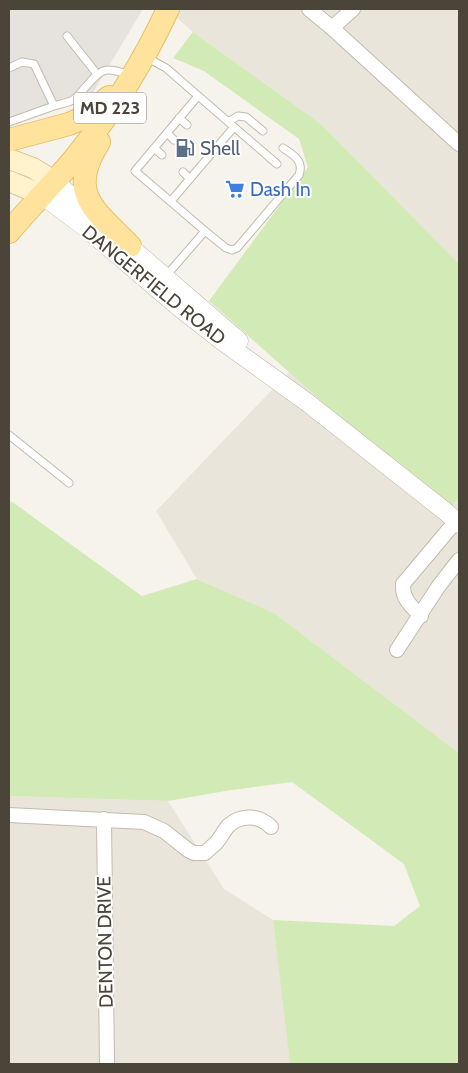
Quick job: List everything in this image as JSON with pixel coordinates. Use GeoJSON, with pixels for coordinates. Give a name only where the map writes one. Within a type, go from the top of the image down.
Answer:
{"type":"FeatureCollection","features":[{"type":"Feature","properties":{"kind":"main road","name":"MD 223"},"geometry":{"type":"LineString","coordinates":[[9,232],[75,157],[98,126],[144,55],[168,9]]}},
{"type":"Feature","properties":{"kind":"main road"},"geometry":{"type":"LineString","coordinates":[[9,140],[52,129],[85,117],[131,75]]}},
{"type":"Feature","properties":{"kind":"main road"},"geometry":{"type":"LineString","coordinates":[[130,246],[95,211],[89,201],[85,179],[86,167],[106,132],[131,75]]}},
{"type":"Feature","properties":{"kind":"main road"},"geometry":{"type":"LineString","coordinates":[[9,159],[33,168],[48,188]]}},
{"type":"Feature","properties":{"kind":"main road"},"geometry":{"type":"LineString","coordinates":[[9,181],[48,188]]}},
{"type":"Feature","properties":{"kind":"street"},"geometry":{"type":"LineString","coordinates":[[309,9],[459,144]]}},
{"type":"Feature","properties":{"kind":"street"},"geometry":{"type":"LineString","coordinates":[[332,28],[353,9]]}},
{"type":"Feature","properties":{"kind":"street","name":"DANGERFIELD ROAD"},"geometry":{"type":"LineString","coordinates":[[48,188],[130,246],[239,340],[267,373]]}},
{"type":"Feature","properties":{"kind":"street","name":"DANGERFIELD ROAD"},"geometry":{"type":"LineString","coordinates":[[48,188],[87,229],[215,336],[308,403],[458,523]]}},
{"type":"Feature","properties":{"kind":"street"},"geometry":{"type":"LineString","coordinates":[[421,616],[406,600],[403,584],[458,523]]}},
{"type":"Feature","properties":{"kind":"street"},"geometry":{"type":"LineString","coordinates":[[397,650],[421,616],[438,587],[459,560]]}},
{"type":"Feature","properties":{"kind":"street"},"geometry":{"type":"LineString","coordinates":[[9,815],[144,822],[164,831],[194,853],[205,853],[216,844],[228,827],[240,819],[247,817],[261,819],[271,827]]}},
{"type":"Feature","properties":{"kind":"street","name":"DENTON DRIVE"},"geometry":{"type":"LineString","coordinates":[[104,819],[106,1064]]}},
{"type":"Feature","properties":{"kind":"lane"},"geometry":{"type":"LineString","coordinates":[[67,36],[97,74]]}},
{"type":"Feature","properties":{"kind":"lane"},"geometry":{"type":"LineString","coordinates":[[144,55],[166,68],[277,164]]}},
{"type":"Feature","properties":{"kind":"lane"},"geometry":{"type":"LineString","coordinates":[[9,68],[22,62],[34,64],[54,106]]}},
{"type":"Feature","properties":{"kind":"lane"},"geometry":{"type":"LineString","coordinates":[[9,122],[71,101],[82,93],[97,74],[109,70],[131,75]]}},
{"type":"Feature","properties":{"kind":"lane"},"geometry":{"type":"LineString","coordinates":[[198,96],[135,171],[226,248],[232,250],[237,248],[299,175],[301,168],[299,162],[296,157],[283,148]]}},
{"type":"Feature","properties":{"kind":"lane"},"geometry":{"type":"LineString","coordinates":[[171,202],[216,148],[238,116],[246,117],[263,131]]}},
{"type":"Feature","properties":{"kind":"lane"},"geometry":{"type":"LineString","coordinates":[[180,118],[187,125]]}},
{"type":"Feature","properties":{"kind":"lane"},"geometry":{"type":"LineString","coordinates":[[167,133],[174,140]]}},
{"type":"Feature","properties":{"kind":"lane"},"geometry":{"type":"LineString","coordinates":[[208,142],[216,148]]}},
{"type":"Feature","properties":{"kind":"lane"},"geometry":{"type":"LineString","coordinates":[[154,148],[162,155]]}},
{"type":"Feature","properties":{"kind":"lane"},"geometry":{"type":"LineString","coordinates":[[195,158],[203,164]]}},
{"type":"Feature","properties":{"kind":"lane"},"geometry":{"type":"LineString","coordinates":[[182,172],[190,179]]}},
{"type":"Feature","properties":{"kind":"lane"},"geometry":{"type":"LineString","coordinates":[[165,277],[205,231]]}},
{"type":"Feature","properties":{"kind":"lane"},"geometry":{"type":"LineString","coordinates":[[9,435],[69,483]]}},
{"type":"Feature","properties":{"kind":"shaded area"},"geometry":{"type":"Polygon","coordinates":[[[9,9],[143,9],[91,96],[9,118],[9,9]]]}},
{"type":"Feature","properties":{"kind":"shaded area"},"geometry":{"type":"Polygon","coordinates":[[[167,9],[459,9],[459,264],[321,124],[193,32],[167,9]]]}},
{"type":"Feature","properties":{"kind":"shaded area"},"geometry":{"type":"Polygon","coordinates":[[[289,372],[446,512],[459,498],[459,753],[274,613],[197,579],[156,511],[289,372]]]}},
{"type":"Feature","properties":{"kind":"shaded area"},"geometry":{"type":"Polygon","coordinates":[[[9,796],[168,801],[224,889],[273,920],[291,1064],[9,1064],[9,796]]]}},
{"type":"Feature","properties":{"kind":"green space"},"geometry":{"type":"Polygon","coordinates":[[[193,32],[321,124],[459,264],[459,498],[446,512],[209,301],[308,167],[299,139],[204,71],[173,58],[193,32]]]}},
{"type":"Feature","properties":{"kind":"green space"},"geometry":{"type":"Polygon","coordinates":[[[11,501],[142,596],[197,579],[274,613],[459,753],[459,1064],[290,1063],[273,920],[394,926],[420,906],[404,864],[292,782],[168,801],[9,796],[9,508],[11,501]]]}},
{"type":"Feature","properties":{"kind":"place","name":"Shell"},"geometry":{"type":"Point","coordinates":[185,148]}},
{"type":"Feature","properties":{"kind":"place","name":"Dash In"},"geometry":{"type":"Point","coordinates":[235,189]}}]}
